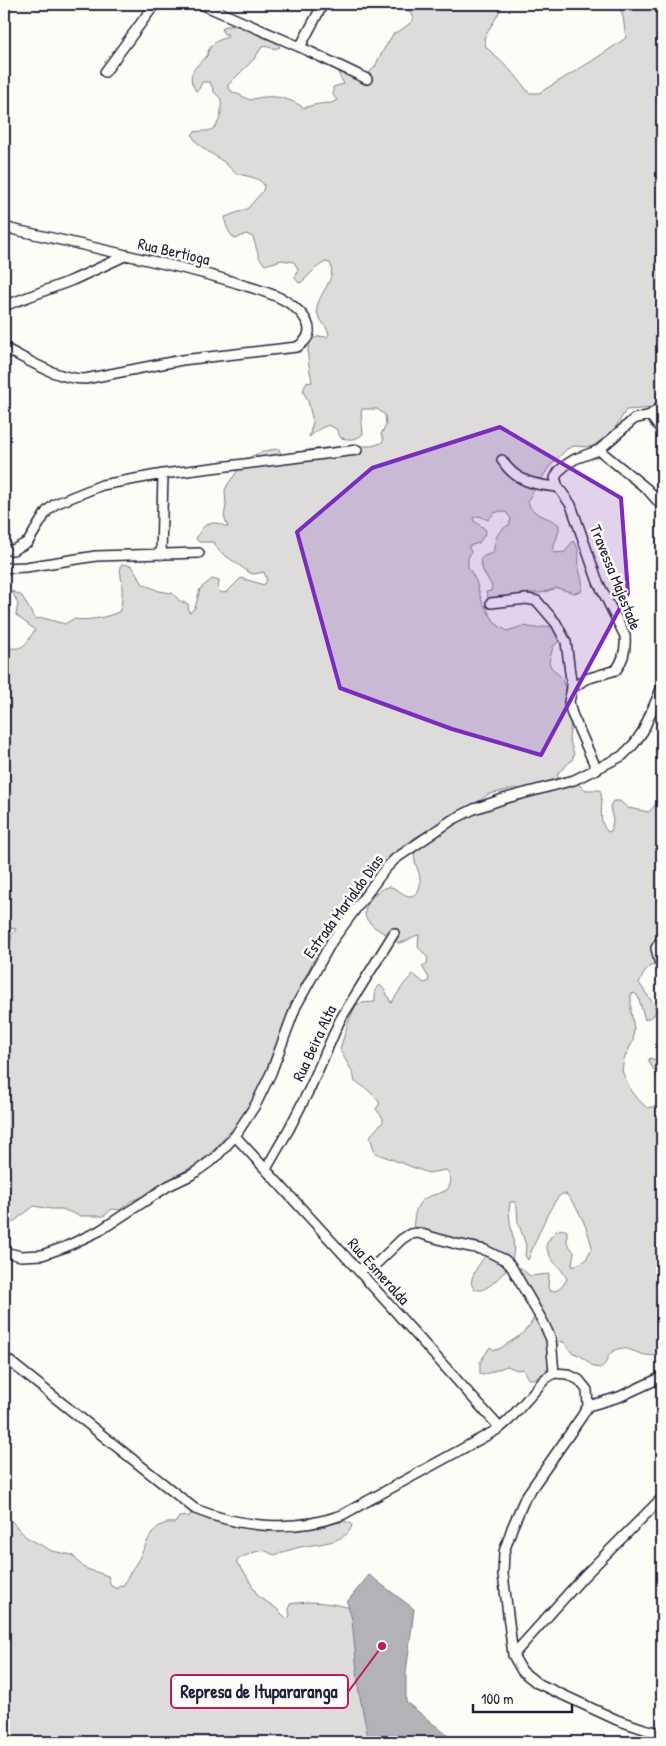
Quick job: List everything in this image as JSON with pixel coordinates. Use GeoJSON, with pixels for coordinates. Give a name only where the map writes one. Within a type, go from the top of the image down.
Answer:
{"type":"FeatureCollection","features":[{"type":"Feature","properties":{"kind":"street"},"geometry":{"type":"LineString","coordinates":[[106,72],[155,4]]}},
{"type":"Feature","properties":{"kind":"street"},"geometry":{"type":"LineString","coordinates":[[201,4],[217,7],[367,80]]}},
{"type":"Feature","properties":{"kind":"street"},"geometry":{"type":"LineString","coordinates":[[300,47],[323,4]]}},
{"type":"Feature","properties":{"kind":"street","name":"Rua Bertioga"},"geometry":{"type":"LineString","coordinates":[[4,226],[204,272],[255,289],[285,301],[301,313],[309,325],[310,334],[306,342],[297,347],[182,360],[85,379],[71,379],[56,374],[4,348]]}},
{"type":"Feature","properties":{"kind":"street"},"geometry":{"type":"LineString","coordinates":[[4,306],[73,280],[127,255]]}},
{"type":"Feature","properties":{"kind":"street"},"geometry":{"type":"LineString","coordinates":[[502,460],[506,468],[520,480],[532,484],[558,487],[555,478],[559,471],[567,464],[575,458],[599,450],[634,419],[650,415],[662,406]]}},
{"type":"Feature","properties":{"kind":"street"},"geometry":{"type":"LineString","coordinates":[[650,415],[662,430]]}},
{"type":"Feature","properties":{"kind":"street"},"geometry":{"type":"LineString","coordinates":[[4,550],[13,550],[28,542],[47,511],[55,504],[102,485],[163,474],[357,450]]}},
{"type":"Feature","properties":{"kind":"street"},"geometry":{"type":"LineString","coordinates":[[599,450],[647,489],[662,506]]}},
{"type":"Feature","properties":{"kind":"street"},"geometry":{"type":"LineString","coordinates":[[161,555],[163,474]]}},
{"type":"Feature","properties":{"kind":"street","name":"Travessa Majestade"},"geometry":{"type":"LineString","coordinates":[[558,487],[571,505],[598,582],[623,630],[626,643],[622,660],[616,670],[586,679],[572,688]]}},
{"type":"Feature","properties":{"kind":"street"},"geometry":{"type":"LineString","coordinates":[[4,568],[26,567],[96,556],[199,553]]}},
{"type":"Feature","properties":{"kind":"street"},"geometry":{"type":"LineString","coordinates":[[491,604],[527,599],[537,600],[542,604],[563,634],[566,642],[572,688],[569,702],[572,714],[597,770]]}},
{"type":"Feature","properties":{"kind":"street","name":"Estrada Marialdo Dias"},"geometry":{"type":"LineString","coordinates":[[4,1252],[21,1256],[42,1254],[65,1247],[100,1232],[168,1186],[192,1174],[215,1158],[236,1136],[256,1104],[271,1074],[296,1006],[332,941],[385,869],[395,859],[452,820],[474,809],[503,799],[574,780],[622,756],[644,731],[662,687]]}},
{"type":"Feature","properties":{"kind":"street","name":"Rua Beira Alta"},"geometry":{"type":"LineString","coordinates":[[266,1169],[310,1088],[340,1020],[394,933]]}},
{"type":"Feature","properties":{"kind":"street"},"geometry":{"type":"LineString","coordinates":[[662,938],[656,948],[662,968]]}},
{"type":"Feature","properties":{"kind":"street","name":"Rua Esmeralda"},"geometry":{"type":"LineString","coordinates":[[236,1136],[500,1428]]}},
{"type":"Feature","properties":{"kind":"street"},"geometry":{"type":"LineString","coordinates":[[357,1269],[374,1266],[402,1239],[410,1234],[418,1233],[497,1254],[511,1266],[544,1322],[551,1339],[554,1373]]}},
{"type":"Feature","properties":{"kind":"street"},"geometry":{"type":"LineString","coordinates":[[4,1357],[196,1509],[216,1518],[245,1524],[279,1526],[323,1522],[342,1515],[500,1428],[545,1379],[554,1373],[567,1374],[579,1380],[587,1390],[588,1406],[526,1498],[512,1528],[504,1552],[503,1574],[513,1655],[522,1671],[537,1683],[617,1720],[662,1733]]}},
{"type":"Feature","properties":{"kind":"street"},"geometry":{"type":"LineString","coordinates":[[588,1406],[619,1397],[662,1377]]}},
{"type":"Feature","properties":{"kind":"street"},"geometry":{"type":"LineString","coordinates":[[513,1655],[584,1576],[662,1498]]}},
{"type":"Feature","properties":{"kind":"highlighted area"},"geometry":{"type":"Polygon","coordinates":[[[500,427],[621,498],[628,593],[541,755],[452,729],[340,688],[297,532],[372,468],[500,427]]]}},
{"type":"Feature","properties":{"kind":"shaded area"},"geometry":{"type":"Polygon","coordinates":[[[401,4],[504,4],[484,38],[486,47],[516,76],[529,93],[539,93],[626,38],[619,4],[662,4],[662,404],[654,408],[626,410],[610,435],[591,447],[574,446],[567,449],[549,467],[528,500],[529,505],[536,513],[559,525],[554,553],[565,552],[573,541],[576,544],[582,582],[581,592],[574,593],[557,588],[541,593],[495,599],[488,598],[486,592],[491,591],[492,586],[483,571],[480,560],[484,556],[493,553],[499,533],[509,525],[511,519],[507,513],[501,511],[494,513],[488,520],[479,516],[473,518],[486,532],[479,543],[468,546],[471,552],[468,558],[468,567],[476,581],[482,602],[496,624],[507,631],[523,626],[535,628],[552,626],[557,628],[561,639],[553,647],[549,662],[551,667],[562,678],[569,702],[571,724],[569,738],[574,754],[572,760],[557,776],[561,780],[575,782],[586,790],[600,790],[602,823],[608,832],[611,831],[613,821],[610,806],[613,801],[620,801],[628,808],[649,812],[662,800],[662,846],[660,847],[662,854],[660,859],[662,861],[662,870],[660,872],[660,890],[662,893],[662,941],[659,944],[657,965],[648,968],[639,983],[655,1006],[656,1011],[653,1016],[645,1020],[638,996],[634,993],[631,994],[631,1012],[634,1029],[633,1041],[624,1059],[622,1071],[632,1093],[647,1108],[661,1105],[662,1101],[662,1353],[648,1355],[623,1348],[618,1349],[610,1353],[605,1364],[600,1368],[594,1367],[581,1356],[571,1352],[565,1343],[560,1341],[550,1366],[535,1379],[528,1379],[523,1369],[517,1370],[507,1366],[483,1375],[480,1374],[480,1362],[490,1347],[494,1350],[499,1349],[521,1335],[530,1325],[538,1310],[535,1299],[520,1272],[520,1267],[530,1276],[549,1274],[548,1288],[550,1291],[558,1289],[567,1279],[550,1257],[546,1245],[554,1233],[560,1230],[567,1231],[567,1243],[574,1252],[573,1267],[586,1260],[592,1247],[579,1213],[566,1194],[562,1194],[552,1206],[528,1260],[525,1256],[526,1245],[518,1222],[517,1207],[515,1202],[510,1202],[509,1217],[514,1245],[512,1260],[503,1274],[487,1287],[482,1290],[473,1288],[472,1278],[477,1267],[487,1254],[485,1248],[476,1242],[452,1240],[413,1232],[417,1207],[423,1199],[447,1190],[450,1185],[449,1175],[446,1170],[428,1173],[375,1153],[370,1136],[383,1122],[383,1118],[376,1109],[380,1103],[366,1088],[355,1082],[351,1069],[340,1049],[356,1005],[375,1002],[375,990],[380,985],[385,990],[391,1003],[413,974],[424,983],[428,982],[429,978],[422,966],[427,964],[428,958],[418,947],[419,935],[398,943],[375,928],[365,917],[366,906],[369,901],[378,892],[387,887],[410,896],[417,892],[420,887],[420,876],[414,857],[418,847],[457,820],[516,792],[519,790],[518,788],[489,794],[466,810],[414,838],[355,905],[335,912],[332,935],[328,936],[321,944],[303,982],[277,1071],[276,1068],[238,1127],[228,1133],[216,1148],[196,1165],[175,1176],[151,1193],[131,1201],[120,1210],[112,1209],[104,1216],[80,1216],[62,1209],[34,1206],[4,1229],[4,944],[11,942],[11,936],[16,929],[4,927],[4,632],[6,633],[10,648],[20,648],[26,644],[35,630],[16,615],[18,604],[12,591],[22,596],[35,619],[43,618],[65,624],[73,619],[85,620],[119,612],[122,595],[120,566],[123,564],[132,566],[143,584],[159,591],[172,593],[180,601],[188,604],[189,613],[195,608],[200,589],[212,579],[219,581],[218,589],[222,593],[227,592],[241,578],[264,585],[267,580],[264,572],[250,573],[219,551],[214,542],[199,542],[196,539],[208,524],[217,523],[228,527],[224,516],[226,506],[225,490],[239,469],[240,463],[258,453],[274,449],[279,449],[281,455],[314,449],[372,446],[384,440],[381,434],[386,425],[385,415],[377,409],[362,409],[363,434],[358,437],[350,439],[341,438],[336,429],[329,425],[321,428],[309,437],[313,422],[308,401],[303,391],[306,383],[312,382],[308,352],[312,340],[329,335],[318,315],[317,307],[330,280],[332,269],[330,263],[325,262],[299,283],[295,278],[298,269],[294,262],[282,260],[265,265],[259,257],[253,237],[246,234],[236,239],[231,235],[225,217],[247,209],[263,191],[264,185],[255,178],[235,172],[195,140],[192,135],[194,132],[212,130],[218,123],[221,113],[221,99],[214,92],[210,82],[202,82],[196,91],[191,76],[195,68],[207,56],[212,46],[217,41],[228,37],[227,33],[225,35],[222,31],[223,27],[237,26],[254,30],[276,42],[280,47],[262,47],[254,59],[228,85],[231,91],[250,100],[278,97],[304,108],[332,103],[337,100],[333,95],[333,87],[344,84],[338,73],[345,73],[362,79],[375,67],[393,34],[413,21],[413,16],[401,4]]]}},
{"type":"Feature","properties":{"kind":"shaded area"},"geometry":{"type":"Polygon","coordinates":[[[651,1058],[662,1064],[662,1083],[649,1062],[651,1058]]]}},
{"type":"Feature","properties":{"kind":"shaded area"},"geometry":{"type":"Polygon","coordinates":[[[4,1510],[6,1515],[26,1537],[52,1551],[72,1555],[84,1568],[108,1576],[111,1586],[117,1589],[118,1586],[124,1585],[155,1530],[165,1523],[175,1523],[179,1517],[190,1516],[191,1513],[226,1523],[265,1525],[286,1530],[310,1529],[345,1521],[352,1524],[346,1535],[333,1541],[301,1547],[274,1555],[266,1551],[259,1551],[240,1558],[237,1560],[237,1563],[258,1596],[276,1608],[287,1619],[290,1616],[290,1604],[306,1602],[351,1608],[373,1742],[4,1742],[4,1510]]]}},
{"type":"Feature","properties":{"kind":"shaded area"},"geometry":{"type":"Polygon","coordinates":[[[369,1575],[414,1609],[406,1673],[406,1702],[456,1742],[369,1742],[359,1692],[352,1619],[347,1602],[369,1575]]]}},
{"type":"Feature","properties":{"kind":"place","name":"Represa de Itupararanga"},"geometry":{"type":"Point","coordinates":[382,1646]}}]}
